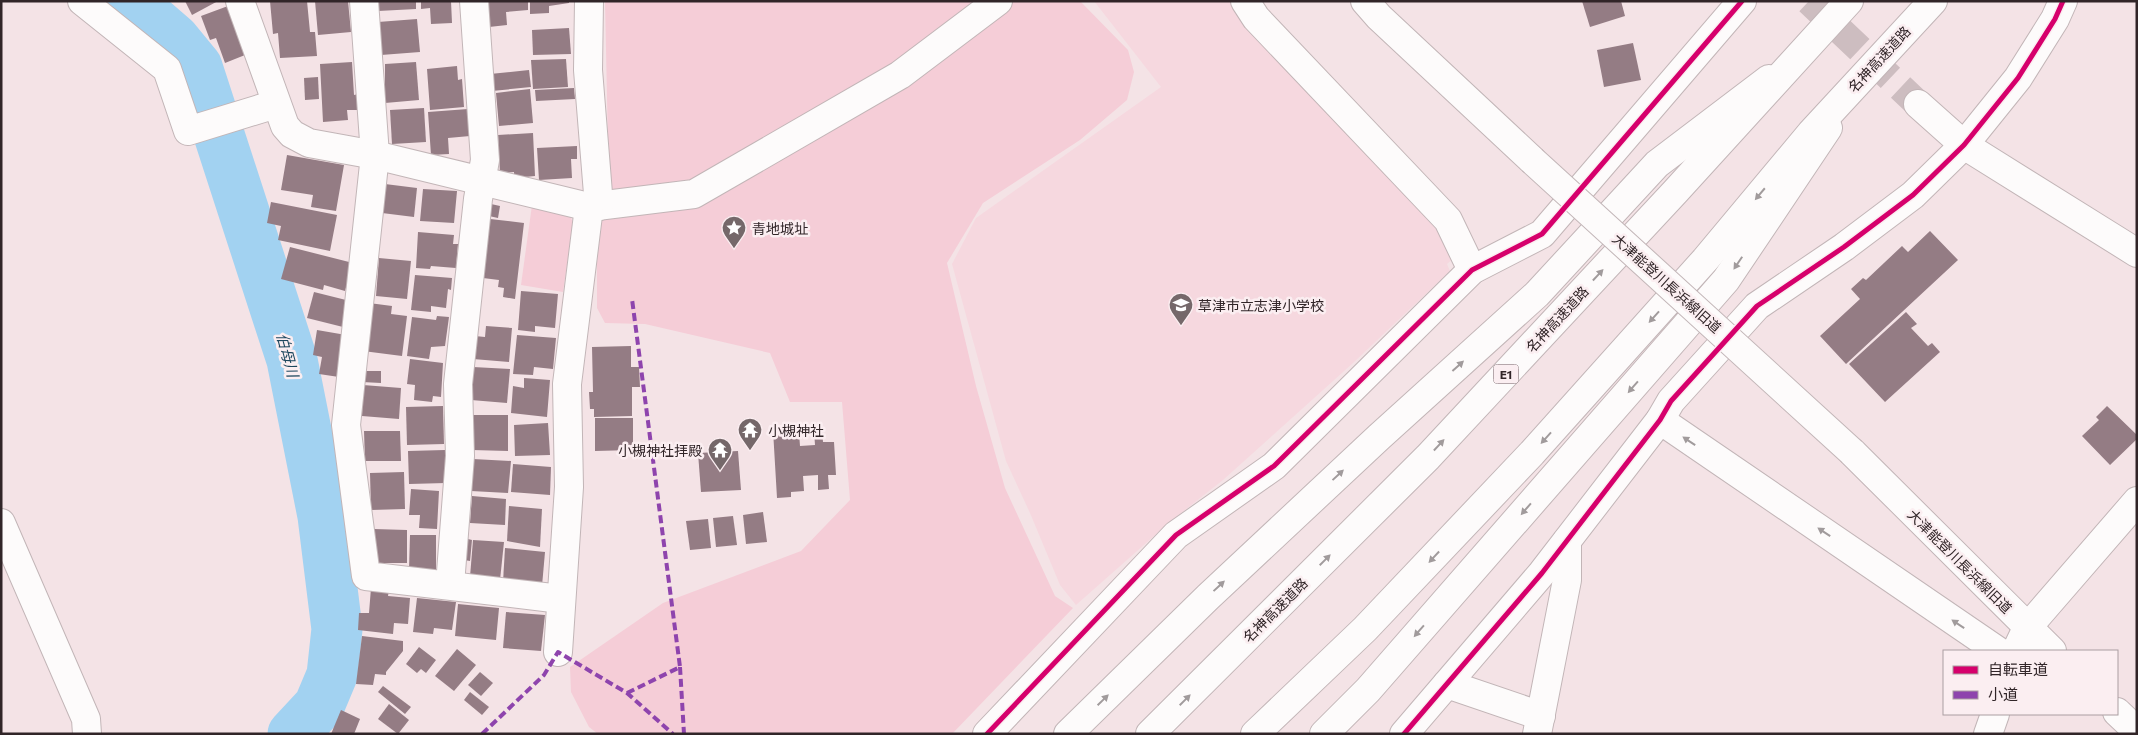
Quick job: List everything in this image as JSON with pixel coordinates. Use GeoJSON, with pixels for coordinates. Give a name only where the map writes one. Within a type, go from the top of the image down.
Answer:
{"type":"FeatureCollection","features":[{"type":"Feature","properties":{"kind":"main road"},"geometry":{"type":"LineString","coordinates":[[82,1],[167,69],[188,131],[195,131],[238,118],[276,104]]}},
{"type":"Feature","properties":{"kind":"main road"},"geometry":{"type":"LineString","coordinates":[[240,1],[276,104],[285,126],[292,134],[309,142],[375,155],[594,207],[694,194],[900,75],[998,1]]}},
{"type":"Feature","properties":{"kind":"main road"},"geometry":{"type":"LineString","coordinates":[[364,1],[375,155],[346,425],[366,576],[560,600]]}},
{"type":"Feature","properties":{"kind":"main road"},"geometry":{"type":"LineString","coordinates":[[450,585],[460,456],[458,384],[480,180],[485,160],[474,1]]}},
{"type":"Feature","properties":{"kind":"main road"},"geometry":{"type":"LineString","coordinates":[[558,652],[569,487],[567,384],[594,207],[588,70],[589,1]]}},
{"type":"Feature","properties":{"kind":"main road"},"geometry":{"type":"LineString","coordinates":[[1245,1],[1256,18],[1448,220],[1472,270]]}},
{"type":"Feature","properties":{"kind":"main road","name":"大津能登川長浜線旧道"},"geometry":{"type":"LineString","coordinates":[[1365,1],[1379,17],[1532,160],[1852,452],[2022,640],[2049,650]]}},
{"type":"Feature","properties":{"kind":"main road"},"geometry":{"type":"LineString","coordinates":[[987,734],[1176,535],[1274,466],[1472,270],[1542,234],[1742,1]]}},
{"type":"Feature","properties":{"kind":"main road","name":"名神高速道路"},"geometry":{"type":"LineString","coordinates":[[1150,734],[1428,457],[1675,192],[1848,1]]}},
{"type":"Feature","properties":{"kind":"main road","name":"名神高速道路"},"geometry":{"type":"LineString","coordinates":[[1255,734],[1365,629],[1532,453],[1705,260],[1811,132],[1933,1]]}},
{"type":"Feature","properties":{"kind":"main road"},"geometry":{"type":"LineString","coordinates":[[1404,734],[1567,541],[1660,420],[1671,401],[1757,306],[1844,247],[1913,195],[1964,145],[2018,78],[2055,19],[2063,1]]}},
{"type":"Feature","properties":{"kind":"main road"},"geometry":{"type":"LineString","coordinates":[[1068,734],[1208,597],[1379,437],[1538,294],[1657,164],[1796,58]]}},
{"type":"Feature","properties":{"kind":"main road"},"geometry":{"type":"LineString","coordinates":[[1324,734],[1368,690],[1726,280],[1862,77]]}},
{"type":"Feature","properties":{"kind":"main road"},"geometry":{"type":"LineString","coordinates":[[1918,104],[1964,145],[2137,253]]}},
{"type":"Feature","properties":{"kind":"main road"},"geometry":{"type":"LineString","coordinates":[[1660,420],[1997,650]]}},
{"type":"Feature","properties":{"kind":"main road"},"geometry":{"type":"LineString","coordinates":[[2022,640],[2137,501]]}},
{"type":"Feature","properties":{"kind":"main road"},"geometry":{"type":"LineString","coordinates":[[1,523],[86,719],[88,734]]}},
{"type":"Feature","properties":{"kind":"main road"},"geometry":{"type":"LineString","coordinates":[[1447,684],[1539,725],[1568,580],[1567,541]]}},
{"type":"Feature","properties":{"kind":"main road"},"geometry":{"type":"LineString","coordinates":[[2118,713],[2137,731]]}},
{"type":"Feature","properties":{"kind":"main road"},"geometry":{"type":"LineString","coordinates":[[1988,734],[1995,715]]}},
{"type":"Feature","properties":{"kind":"shaded area"},"geometry":{"type":"Polygon","coordinates":[[[605,1],[1080,1],[1128,50],[1134,72],[1127,100],[1080,140],[983,203],[947,263],[976,386],[1005,488],[1055,596],[1073,608],[952,734],[598,734],[589,727],[571,692],[570,667],[663,603],[801,551],[850,500],[842,402],[790,402],[770,353],[645,324],[605,323],[597,308],[597,263],[608,146],[605,1]]]}},
{"type":"Feature","properties":{"kind":"shaded area","name":"草津市立志津小学校"},"geometry":{"type":"Polygon","coordinates":[[[1094,1],[1235,1],[1437,223],[1454,258],[1447,264],[1450,271],[1353,363],[1223,480],[1171,521],[1076,605],[1060,585],[1006,461],[952,264],[976,218],[1161,87],[1094,1]]]}},
{"type":"Feature","properties":{"kind":"shaded area"},"geometry":{"type":"Polygon","coordinates":[[[532,205],[569,213],[573,223],[563,292],[521,285],[532,205]]]}},
{"type":"Feature","properties":{"kind":"building"},"geometry":{"type":"Polygon","coordinates":[[[185,1],[218,1],[192,15],[185,1]]]}},
{"type":"Feature","properties":{"kind":"building"},"geometry":{"type":"Polygon","coordinates":[[[270,1],[307,1],[310,32],[315,32],[317,56],[280,58],[278,33],[273,34],[270,1]]]}},
{"type":"Feature","properties":{"kind":"building"},"geometry":{"type":"Polygon","coordinates":[[[315,1],[348,1],[351,32],[318,35],[315,1]]]}},
{"type":"Feature","properties":{"kind":"building"},"geometry":{"type":"Polygon","coordinates":[[[378,1],[416,1],[416,9],[378,11],[378,1]]]}},
{"type":"Feature","properties":{"kind":"building"},"geometry":{"type":"Polygon","coordinates":[[[421,1],[451,1],[452,23],[431,24],[430,8],[421,9],[421,1]]]}},
{"type":"Feature","properties":{"kind":"building"},"geometry":{"type":"Polygon","coordinates":[[[487,1],[528,1],[528,10],[506,12],[507,25],[489,27],[487,1]]]}},
{"type":"Feature","properties":{"kind":"building"},"geometry":{"type":"Polygon","coordinates":[[[530,1],[569,1],[569,3],[549,6],[549,13],[530,14],[530,1]]]}},
{"type":"Feature","properties":{"kind":"building"},"geometry":{"type":"Polygon","coordinates":[[[1582,1],[1621,1],[1625,16],[1590,27],[1582,1]]]}},
{"type":"Feature","properties":{"kind":"building"},"geometry":{"type":"Polygon","coordinates":[[[228,6],[245,55],[225,63],[216,38],[210,40],[201,16],[228,6]]]}},
{"type":"Feature","properties":{"kind":"building"},"geometry":{"type":"Polygon","coordinates":[[[417,19],[420,52],[381,55],[378,22],[417,19]]]}},
{"type":"Feature","properties":{"kind":"building"},"geometry":{"type":"Polygon","coordinates":[[[569,28],[571,54],[533,55],[532,30],[569,28]]]}},
{"type":"Feature","properties":{"kind":"building"},"geometry":{"type":"Polygon","coordinates":[[[1633,43],[1641,80],[1604,87],[1597,50],[1633,43]]]}},
{"type":"Feature","properties":{"kind":"building"},"geometry":{"type":"Polygon","coordinates":[[[566,59],[568,87],[533,89],[531,60],[566,59]]]}},
{"type":"Feature","properties":{"kind":"building"},"geometry":{"type":"Polygon","coordinates":[[[352,62],[354,95],[358,94],[359,110],[347,110],[348,120],[323,122],[320,64],[352,62]]]}},
{"type":"Feature","properties":{"kind":"building"},"geometry":{"type":"Polygon","coordinates":[[[416,62],[419,100],[385,103],[385,64],[416,62]]]}},
{"type":"Feature","properties":{"kind":"building"},"geometry":{"type":"Polygon","coordinates":[[[457,66],[458,80],[462,79],[464,107],[430,110],[427,69],[457,66]]]}},
{"type":"Feature","properties":{"kind":"building"},"geometry":{"type":"Polygon","coordinates":[[[529,70],[531,87],[492,91],[490,74],[529,70]]]}},
{"type":"Feature","properties":{"kind":"building"},"geometry":{"type":"Polygon","coordinates":[[[318,77],[319,99],[305,100],[304,78],[318,77]]]}},
{"type":"Feature","properties":{"kind":"building"},"geometry":{"type":"Polygon","coordinates":[[[574,88],[575,99],[536,101],[535,90],[574,88]]]}},
{"type":"Feature","properties":{"kind":"building"},"geometry":{"type":"Polygon","coordinates":[[[530,89],[533,123],[499,126],[496,93],[530,89]]]}},
{"type":"Feature","properties":{"kind":"building"},"geometry":{"type":"Polygon","coordinates":[[[424,108],[426,142],[392,144],[390,110],[424,108]]]}},
{"type":"Feature","properties":{"kind":"building"},"geometry":{"type":"Polygon","coordinates":[[[468,109],[470,136],[448,138],[449,154],[431,155],[428,112],[468,109]]]}},
{"type":"Feature","properties":{"kind":"building"},"geometry":{"type":"Polygon","coordinates":[[[533,133],[535,176],[514,178],[514,172],[500,173],[498,135],[533,133]]]}},
{"type":"Feature","properties":{"kind":"building"},"geometry":{"type":"Polygon","coordinates":[[[577,146],[577,159],[571,159],[572,178],[539,180],[537,148],[577,146]]]}},
{"type":"Feature","properties":{"kind":"building"},"geometry":{"type":"Polygon","coordinates":[[[287,155],[344,165],[336,211],[311,207],[313,195],[281,190],[287,155]]]}},
{"type":"Feature","properties":{"kind":"building"},"geometry":{"type":"Polygon","coordinates":[[[385,184],[417,188],[414,217],[382,213],[385,184]]]}},
{"type":"Feature","properties":{"kind":"building"},"geometry":{"type":"Polygon","coordinates":[[[423,189],[457,191],[454,223],[420,221],[423,189]]]}},
{"type":"Feature","properties":{"kind":"building"},"geometry":{"type":"Polygon","coordinates":[[[271,202],[337,215],[330,251],[278,240],[281,226],[267,223],[271,202]]]}},
{"type":"Feature","properties":{"kind":"building"},"geometry":{"type":"Polygon","coordinates":[[[491,204],[500,206],[498,218],[489,216],[491,204]]]}},
{"type":"Feature","properties":{"kind":"building"},"geometry":{"type":"Polygon","coordinates":[[[490,219],[524,223],[515,299],[503,297],[504,288],[498,287],[499,280],[483,278],[490,219]]]}},
{"type":"Feature","properties":{"kind":"building"},"geometry":{"type":"Polygon","coordinates":[[[1930,231],[1958,260],[1846,364],[1820,336],[1860,299],[1851,289],[1863,278],[1866,280],[1902,246],[1908,252],[1930,231]]]}},
{"type":"Feature","properties":{"kind":"building"},"geometry":{"type":"Polygon","coordinates":[[[418,232],[454,235],[453,244],[458,244],[456,268],[431,266],[430,269],[416,268],[418,232]]]}},
{"type":"Feature","properties":{"kind":"building"},"geometry":{"type":"Polygon","coordinates":[[[290,247],[353,263],[345,291],[324,285],[323,290],[281,279],[290,247]]]}},
{"type":"Feature","properties":{"kind":"building"},"geometry":{"type":"Polygon","coordinates":[[[379,258],[411,261],[407,299],[376,296],[379,258]]]}},
{"type":"Feature","properties":{"kind":"building"},"geometry":{"type":"Polygon","coordinates":[[[415,275],[452,278],[451,290],[448,289],[446,308],[431,306],[431,312],[411,310],[415,275]]]}},
{"type":"Feature","properties":{"kind":"building"},"geometry":{"type":"Polygon","coordinates":[[[521,291],[558,294],[555,328],[535,326],[535,332],[518,330],[521,291]]]}},
{"type":"Feature","properties":{"kind":"building"},"geometry":{"type":"Polygon","coordinates":[[[314,292],[350,301],[343,327],[307,318],[314,292]]]}},
{"type":"Feature","properties":{"kind":"building"},"geometry":{"type":"Polygon","coordinates":[[[369,303],[392,306],[391,314],[407,316],[402,356],[363,351],[369,303]]]}},
{"type":"Feature","properties":{"kind":"building"},"geometry":{"type":"Polygon","coordinates":[[[1906,312],[1917,324],[1911,328],[1928,346],[1932,343],[1940,352],[1885,402],[1849,364],[1906,312]]]}},
{"type":"Feature","properties":{"kind":"building"},"geometry":{"type":"Polygon","coordinates":[[[437,316],[449,317],[445,346],[431,347],[429,359],[407,356],[412,317],[436,320],[437,316]]]}},
{"type":"Feature","properties":{"kind":"building"},"geometry":{"type":"Polygon","coordinates":[[[486,326],[512,328],[509,362],[473,359],[475,336],[485,337],[486,326]]]}},
{"type":"Feature","properties":{"kind":"building"},"geometry":{"type":"Polygon","coordinates":[[[317,330],[346,335],[339,377],[319,374],[322,357],[313,355],[317,330]]]}},
{"type":"Feature","properties":{"kind":"building"},"geometry":{"type":"Polygon","coordinates":[[[517,335],[556,338],[553,369],[534,367],[533,375],[513,374],[517,335]]]}},
{"type":"Feature","properties":{"kind":"building"},"geometry":{"type":"Polygon","coordinates":[[[631,346],[631,367],[639,367],[640,387],[632,387],[632,416],[594,417],[594,409],[590,409],[589,392],[593,392],[592,347],[631,346]]]}},
{"type":"Feature","properties":{"kind":"building"},"geometry":{"type":"Polygon","coordinates":[[[410,359],[443,363],[441,397],[433,396],[432,402],[414,400],[415,385],[407,384],[410,359]]]}},
{"type":"Feature","properties":{"kind":"building"},"geometry":{"type":"Polygon","coordinates":[[[473,367],[510,369],[507,403],[471,400],[473,367]]]}},
{"type":"Feature","properties":{"kind":"building"},"geometry":{"type":"Polygon","coordinates":[[[363,371],[381,371],[381,383],[362,382],[363,371]]]}},
{"type":"Feature","properties":{"kind":"building"},"geometry":{"type":"Polygon","coordinates":[[[524,378],[550,380],[547,417],[511,413],[513,386],[524,388],[524,378]]]}},
{"type":"Feature","properties":{"kind":"building"},"geometry":{"type":"Polygon","coordinates":[[[363,385],[401,388],[399,419],[362,416],[363,385]]]}},
{"type":"Feature","properties":{"kind":"building"},"geometry":{"type":"Polygon","coordinates":[[[443,406],[444,444],[407,445],[406,407],[443,406]]]}},
{"type":"Feature","properties":{"kind":"building"},"geometry":{"type":"Polygon","coordinates":[[[2107,406],[2137,435],[2137,439],[2110,465],[2082,436],[2099,420],[2096,417],[2107,406]]]}},
{"type":"Feature","properties":{"kind":"building"},"geometry":{"type":"Polygon","coordinates":[[[472,415],[508,415],[508,451],[472,450],[472,415]]]}},
{"type":"Feature","properties":{"kind":"building"},"geometry":{"type":"Polygon","coordinates":[[[595,418],[633,418],[633,450],[595,451],[595,418]]]}},
{"type":"Feature","properties":{"kind":"building"},"geometry":{"type":"Polygon","coordinates":[[[548,423],[550,455],[515,456],[514,425],[548,423]]]}},
{"type":"Feature","properties":{"kind":"building","name":"小槻神社"},"geometry":{"type":"Polygon","coordinates":[[[784,429],[784,434],[799,433],[800,446],[815,445],[814,431],[822,430],[823,442],[834,442],[836,475],[828,475],[829,489],[818,490],[818,475],[803,476],[804,491],[791,492],[791,497],[777,498],[773,430],[784,429]]]}},
{"type":"Feature","properties":{"kind":"building"},"geometry":{"type":"Polygon","coordinates":[[[364,431],[400,431],[401,461],[365,461],[364,431]]]}},
{"type":"Feature","properties":{"kind":"building"},"geometry":{"type":"Polygon","coordinates":[[[445,450],[446,483],[409,484],[408,451],[445,450]]]}},
{"type":"Feature","properties":{"kind":"building","name":"小槻神社拝殿"},"geometry":{"type":"Polygon","coordinates":[[[738,451],[741,490],[701,492],[698,453],[738,451]]]}},
{"type":"Feature","properties":{"kind":"building"},"geometry":{"type":"Polygon","coordinates":[[[473,459],[511,461],[508,493],[471,491],[473,459]]]}},
{"type":"Feature","properties":{"kind":"building"},"geometry":{"type":"Polygon","coordinates":[[[513,464],[551,467],[550,495],[511,492],[513,464]]]}},
{"type":"Feature","properties":{"kind":"building"},"geometry":{"type":"Polygon","coordinates":[[[404,472],[405,509],[371,510],[370,473],[404,472]]]}},
{"type":"Feature","properties":{"kind":"building"},"geometry":{"type":"Polygon","coordinates":[[[411,489],[439,491],[437,529],[419,528],[420,515],[409,515],[411,489]]]}},
{"type":"Feature","properties":{"kind":"building"},"geometry":{"type":"Polygon","coordinates":[[[472,496],[506,499],[505,525],[470,523],[472,496]]]}},
{"type":"Feature","properties":{"kind":"building"},"geometry":{"type":"Polygon","coordinates":[[[509,506],[542,509],[540,547],[507,541],[509,506]]]}},
{"type":"Feature","properties":{"kind":"building"},"geometry":{"type":"Polygon","coordinates":[[[763,512],[767,542],[746,544],[743,515],[763,512]]]}},
{"type":"Feature","properties":{"kind":"building"},"geometry":{"type":"Polygon","coordinates":[[[733,516],[737,545],[716,547],[713,518],[733,516]]]}},
{"type":"Feature","properties":{"kind":"building"},"geometry":{"type":"Polygon","coordinates":[[[708,519],[711,548],[690,550],[686,521],[708,519]]]}},
{"type":"Feature","properties":{"kind":"building"},"geometry":{"type":"Polygon","coordinates":[[[374,529],[407,530],[407,563],[374,563],[374,529]]]}},
{"type":"Feature","properties":{"kind":"building"},"geometry":{"type":"Polygon","coordinates":[[[410,535],[436,535],[436,570],[409,570],[410,535]]]}},
{"type":"Feature","properties":{"kind":"building"},"geometry":{"type":"Polygon","coordinates":[[[468,539],[472,540],[470,561],[464,560],[468,539]]]}},
{"type":"Feature","properties":{"kind":"building"},"geometry":{"type":"Polygon","coordinates":[[[473,540],[504,542],[500,580],[470,577],[473,540]]]}},
{"type":"Feature","properties":{"kind":"building"},"geometry":{"type":"Polygon","coordinates":[[[505,548],[545,552],[542,586],[503,582],[505,548]]]}},
{"type":"Feature","properties":{"kind":"building"},"geometry":{"type":"Polygon","coordinates":[[[371,588],[389,590],[388,596],[410,598],[408,624],[394,623],[393,634],[358,630],[359,613],[369,613],[371,588]]]}},
{"type":"Feature","properties":{"kind":"building"},"geometry":{"type":"Polygon","coordinates":[[[417,598],[456,602],[452,630],[434,628],[433,634],[413,632],[417,598]]]}},
{"type":"Feature","properties":{"kind":"building"},"geometry":{"type":"Polygon","coordinates":[[[458,604],[499,608],[496,640],[455,636],[458,604]]]}},
{"type":"Feature","properties":{"kind":"building"},"geometry":{"type":"Polygon","coordinates":[[[506,612],[545,615],[541,651],[503,648],[506,612]]]}},
{"type":"Feature","properties":{"kind":"building"},"geometry":{"type":"Polygon","coordinates":[[[362,636],[403,641],[403,651],[386,672],[386,675],[375,674],[373,685],[356,684],[362,636]]]}},
{"type":"Feature","properties":{"kind":"building"},"geometry":{"type":"Polygon","coordinates":[[[419,647],[436,660],[426,673],[421,669],[417,673],[406,664],[419,647]]]}},
{"type":"Feature","properties":{"kind":"building"},"geometry":{"type":"Polygon","coordinates":[[[457,649],[476,665],[454,691],[435,676],[457,649]]]}},
{"type":"Feature","properties":{"kind":"building"},"geometry":{"type":"Polygon","coordinates":[[[480,672],[493,683],[481,696],[468,685],[480,672]]]}},
{"type":"Feature","properties":{"kind":"building"},"geometry":{"type":"Polygon","coordinates":[[[383,686],[411,707],[405,714],[378,692],[383,686]]]}},
{"type":"Feature","properties":{"kind":"building"},"geometry":{"type":"Polygon","coordinates":[[[470,692],[489,707],[482,715],[464,700],[470,692]]]}},
{"type":"Feature","properties":{"kind":"building"},"geometry":{"type":"Polygon","coordinates":[[[389,704],[409,720],[398,734],[378,719],[389,704]]]}},
{"type":"Feature","properties":{"kind":"building"},"geometry":{"type":"Polygon","coordinates":[[[341,710],[360,719],[354,734],[331,734],[341,710]]]}},
{"type":"Feature","properties":{"kind":"waterway","name":"伯母川"},"geometry":{"type":"LineString","coordinates":[[130,1],[174,39],[197,67],[292,360],[323,516],[337,629],[332,675],[319,706],[293,734]]}},
{"type":"Feature","properties":{"kind":"tunnel"},"geometry":{"type":"LineString","coordinates":[[1809,1],[1918,104]]}},
{"type":"Feature","properties":{"kind":"marked path"},"geometry":{"type":"LineString","coordinates":[[627,693],[680,667],[632,299]]}},
{"type":"Feature","properties":{"kind":"marked path"},"geometry":{"type":"LineString","coordinates":[[482,734],[544,675],[558,652],[627,693],[673,734]]}},
{"type":"Feature","properties":{"kind":"marked path"},"geometry":{"type":"LineString","coordinates":[[680,667],[684,734]]}},
{"type":"Feature","properties":{"kind":"cycle path"},"geometry":{"type":"LineString","coordinates":[[987,734],[1176,535],[1274,466],[1472,270],[1542,234],[1742,1]]}},
{"type":"Feature","properties":{"kind":"cycle path"},"geometry":{"type":"LineString","coordinates":[[1404,734],[1542,573],[1660,420],[1671,401],[1757,306],[1844,247],[1913,195],[1964,145],[2018,78],[2055,19],[2063,1]]}},
{"type":"Feature","properties":{"kind":"place","name":"青地城址"},"geometry":{"type":"Point","coordinates":[734,249]}},
{"type":"Feature","properties":{"kind":"place","name":"草津市立志津小学校"},"geometry":{"type":"Point","coordinates":[1181,326]}},
{"type":"Feature","properties":{"kind":"place","name":"小槻神社"},"geometry":{"type":"Point","coordinates":[750,451]}},
{"type":"Feature","properties":{"kind":"place","name":"小槻神社拝殿"},"geometry":{"type":"Point","coordinates":[720,471]}}]}
